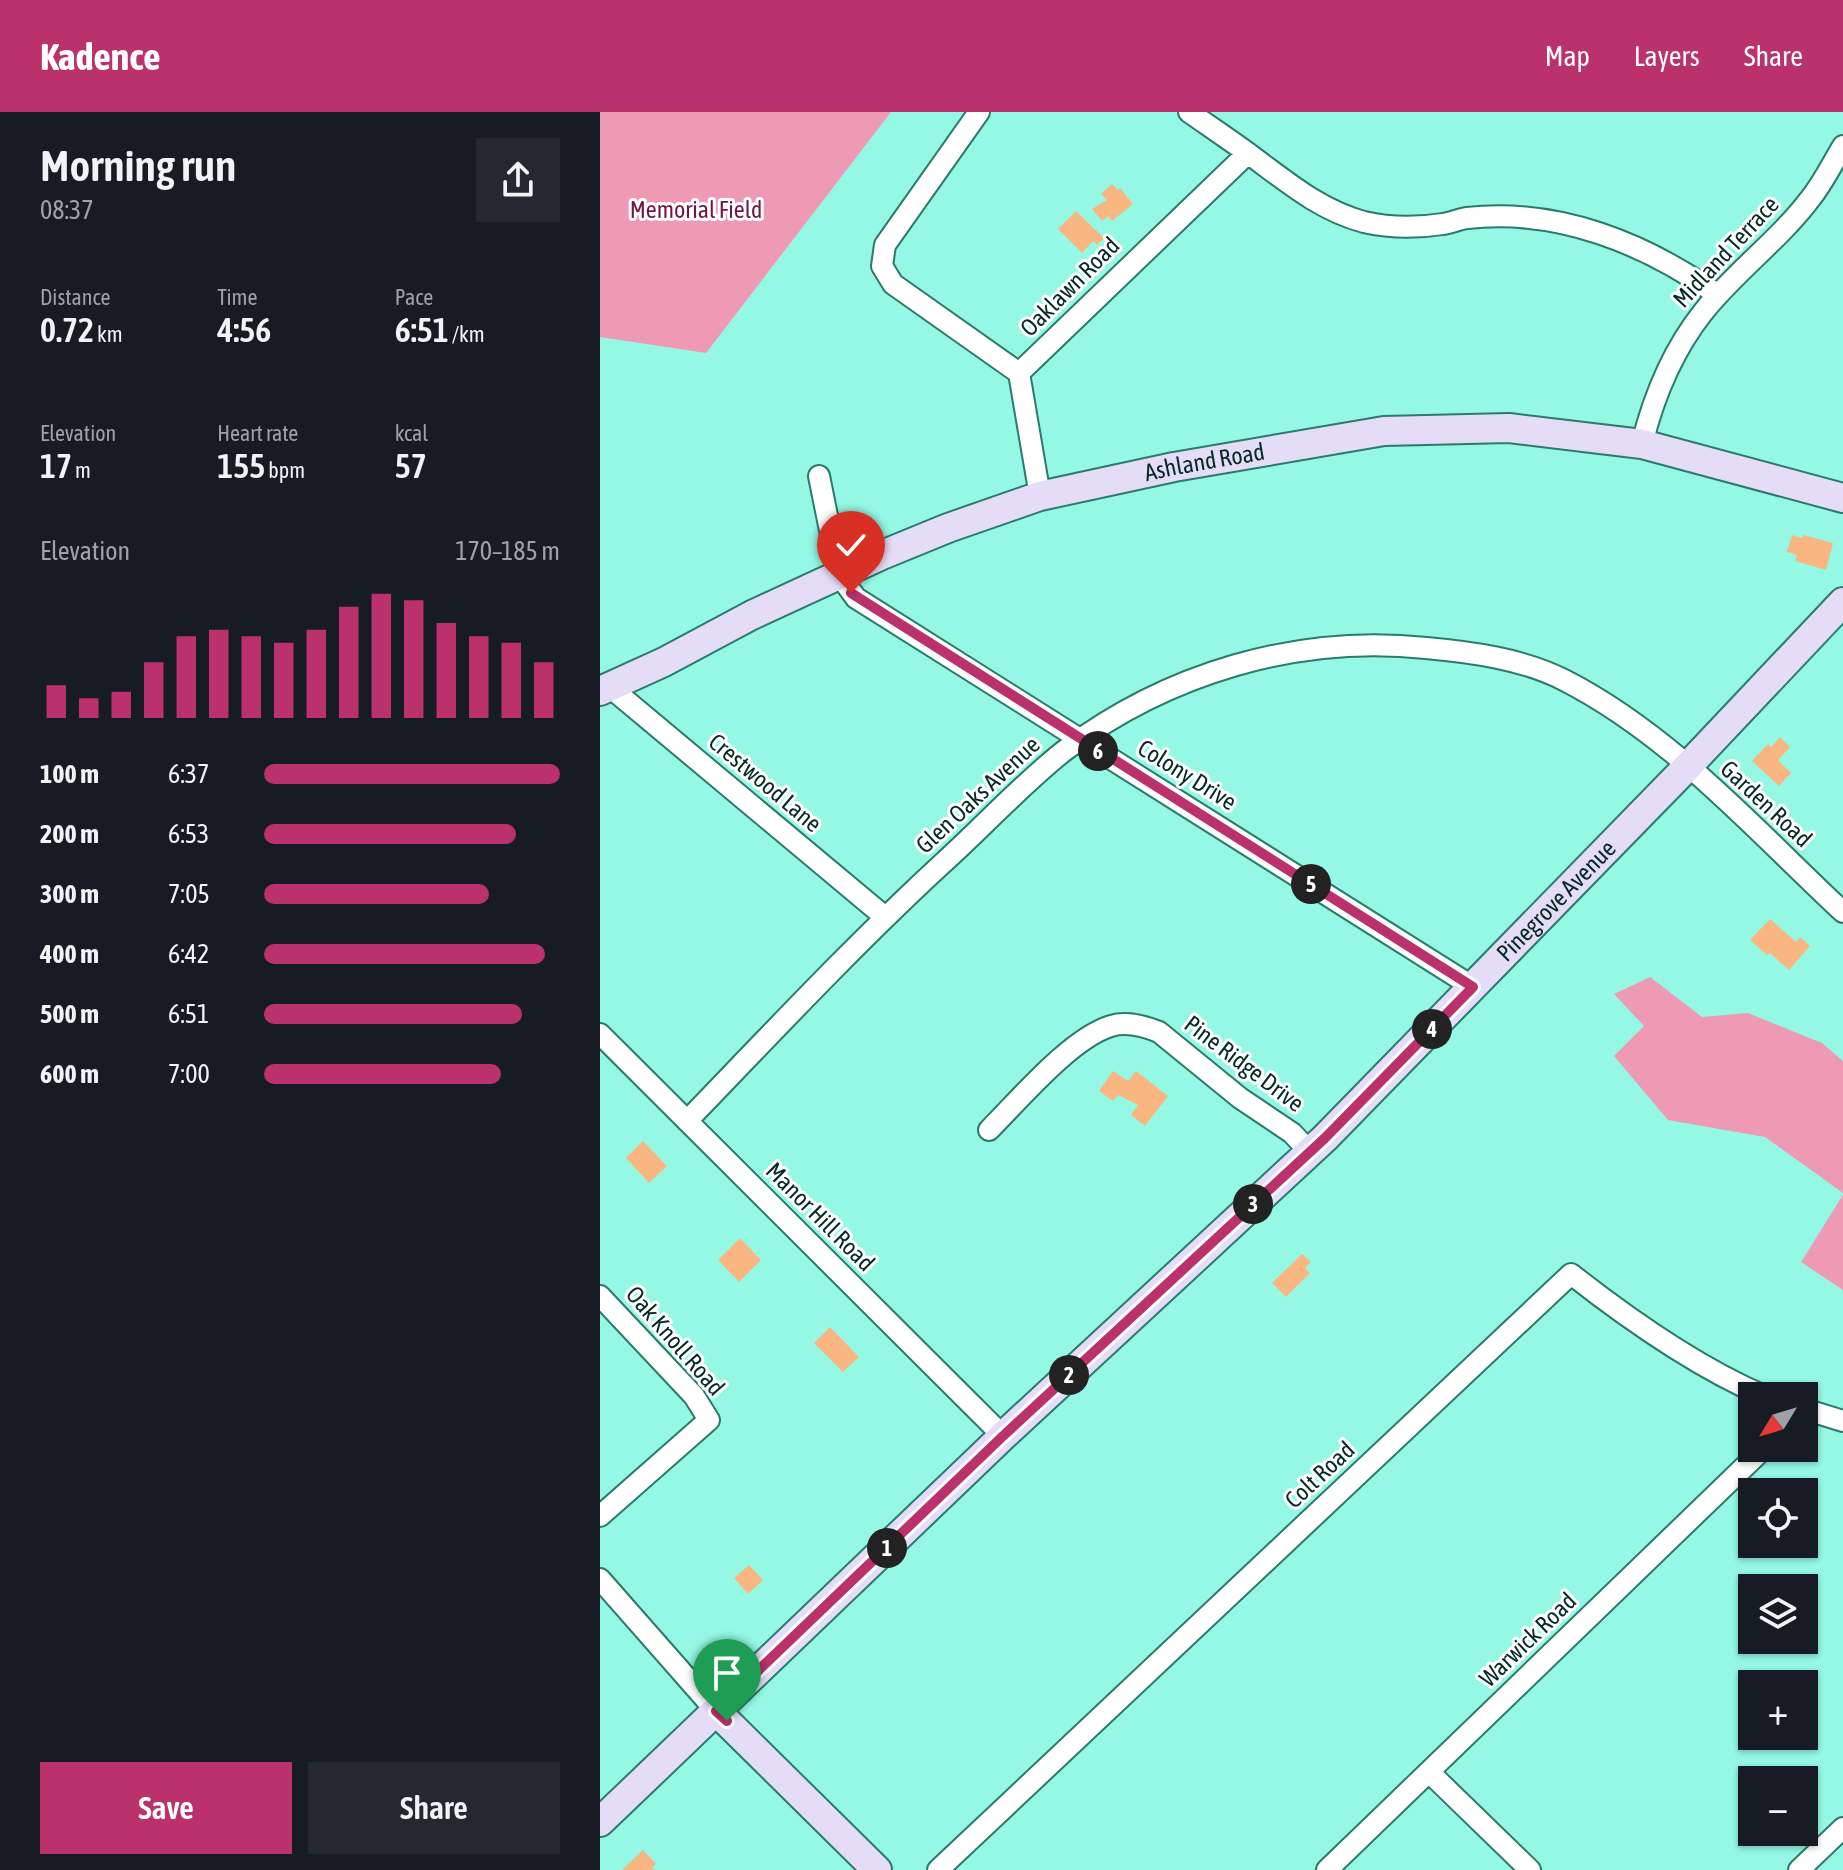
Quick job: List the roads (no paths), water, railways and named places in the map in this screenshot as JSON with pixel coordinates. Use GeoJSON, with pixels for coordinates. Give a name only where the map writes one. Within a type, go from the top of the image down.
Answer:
{"type":"FeatureCollection","features":[{"type":"Feature","properties":{"kind":"street"},"geometry":{"type":"LineString","coordinates":[[979,112],[885,245],[882,266],[893,284],[1019,373]]}},
{"type":"Feature","properties":{"kind":"street"},"geometry":{"type":"LineString","coordinates":[[1189,112],[1314,202],[1350,218],[1378,225],[1407,227],[1465,218],[1513,217],[1551,221],[1587,229],[1633,245],[1688,274],[1718,295]]}},
{"type":"Feature","properties":{"kind":"street","name":"Midland Terrace"},"geometry":{"type":"LineString","coordinates":[[1642,444],[1649,414],[1672,359],[1687,333],[1718,295],[1772,243],[1812,198],[1843,146]]}},
{"type":"Feature","properties":{"kind":"street","name":"Oaklawn Road"},"geometry":{"type":"LineString","coordinates":[[1040,496],[1019,373],[1248,153]]}},
{"type":"Feature","properties":{"kind":"street","name":"Ashland Road"},"geometry":{"type":"LineString","coordinates":[[605,690],[752,615],[839,575],[948,528],[1040,496],[1174,467],[1384,431],[1509,428],[1642,444],[1843,498]]}},
{"type":"Feature","properties":{"kind":"street"},"geometry":{"type":"LineString","coordinates":[[819,476],[839,575]]}},
{"type":"Feature","properties":{"kind":"street","name":"Colony Drive"},"geometry":{"type":"LineString","coordinates":[[839,575],[856,598],[1473,987]]}},
{"type":"Feature","properties":{"kind":"street","name":"Pinegrove Avenue"},"geometry":{"type":"LineString","coordinates":[[600,1822],[1003,1436],[1310,1152],[1688,766],[1843,602]]}},
{"type":"Feature","properties":{"kind":"street","name":"Glen Oaks Avenue"},"geometry":{"type":"LineString","coordinates":[[687,1121],[885,917],[1061,754],[1143,701],[1192,679],[1243,662],[1296,651],[1350,645],[1404,645],[1458,651],[1511,662],[1562,679],[1625,719],[1688,766]]}},
{"type":"Feature","properties":{"kind":"street","name":"Crestwood Lane"},"geometry":{"type":"LineString","coordinates":[[605,690],[885,917]]}},
{"type":"Feature","properties":{"kind":"street","name":"Garden Road"},"geometry":{"type":"LineString","coordinates":[[1688,766],[1843,912]]}},
{"type":"Feature","properties":{"kind":"street","name":"Pine Ridge Drive"},"geometry":{"type":"LineString","coordinates":[[989,1130],[1068,1052],[1100,1031],[1124,1024],[1144,1026],[1159,1032],[1240,1098],[1292,1133],[1310,1152]]}},
{"type":"Feature","properties":{"kind":"street","name":"Manor Hill Road"},"geometry":{"type":"LineString","coordinates":[[600,1034],[1003,1436]]}},
{"type":"Feature","properties":{"kind":"street","name":"Colt Road"},"geometry":{"type":"LineString","coordinates":[[938,1870],[1571,1274],[1600,1297],[1738,1383]]}},
{"type":"Feature","properties":{"kind":"street","name":"Oak Knoll Road"},"geometry":{"type":"LineString","coordinates":[[600,1296],[694,1396],[709,1420],[600,1516]]}},
{"type":"Feature","properties":{"kind":"street"},"geometry":{"type":"LineString","coordinates":[[1818,1413],[1843,1421]]}},
{"type":"Feature","properties":{"kind":"street","name":"Warwick Road"},"geometry":{"type":"LineString","coordinates":[[1327,1870],[1750,1462]]}},
{"type":"Feature","properties":{"kind":"street"},"geometry":{"type":"LineString","coordinates":[[600,1579],[716,1711],[877,1870]]}},
{"type":"Feature","properties":{"kind":"street"},"geometry":{"type":"LineString","coordinates":[[1429,1772],[1530,1870]]}},
{"type":"Feature","properties":{"kind":"street"},"geometry":{"type":"LineString","coordinates":[[1799,1870],[1843,1828]]}},
{"type":"Feature","properties":{"kind":"park label","name":"Memorial Field"},"geometry":{"type":"Point","coordinates":[696,210]}}]}
